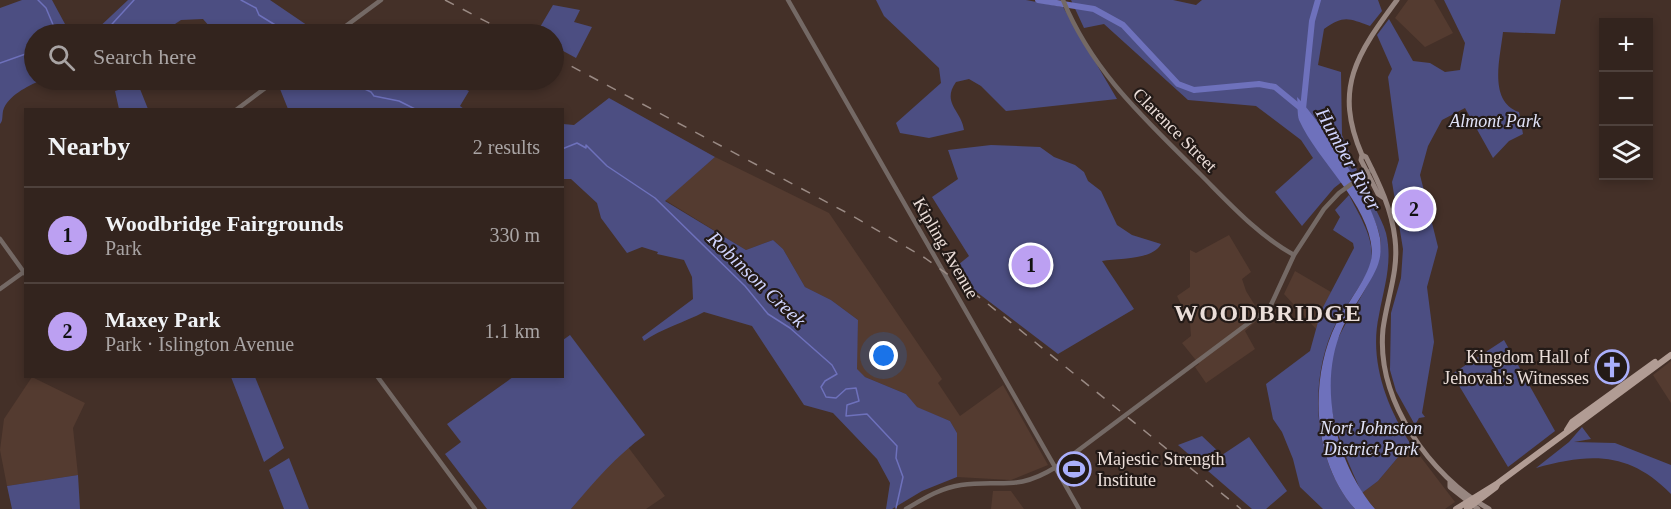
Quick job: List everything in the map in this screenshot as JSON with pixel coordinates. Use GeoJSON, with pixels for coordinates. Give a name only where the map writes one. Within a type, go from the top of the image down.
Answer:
{"type":"FeatureCollection","features":[{"type":"Feature","properties":{"kind":"main road"},"geometry":{"type":"LineString","coordinates":[[1397,0],[1363,48],[1350,78],[1348,116],[1362,155],[1366,157],[1369,170],[1384,198],[1391,220],[1396,255],[1382,351],[1386,379],[1398,413],[1450,481],[1471,504],[1489,509]]}},
{"type":"Feature","properties":{"kind":"main road"},"geometry":{"type":"LineString","coordinates":[[1567,431],[1572,422],[1671,350]]}},
{"type":"Feature","properties":{"kind":"main road"},"geometry":{"type":"LineString","coordinates":[[1456,509],[1471,504],[1496,487],[1498,483],[1671,355]]}},
{"type":"Feature","properties":{"kind":"street"},"geometry":{"type":"LineString","coordinates":[[349,24],[381,0]]}},
{"type":"Feature","properties":{"kind":"street","name":"Kipling Avenue"},"geometry":{"type":"LineString","coordinates":[[788,0],[1080,509]]}},
{"type":"Feature","properties":{"kind":"street","name":"Clarence Street"},"geometry":{"type":"LineString","coordinates":[[1063,0],[1078,34],[1118,93],[1226,201],[1294,255]]}},
{"type":"Feature","properties":{"kind":"street"},"geometry":{"type":"LineString","coordinates":[[239,108],[263,90]]}},
{"type":"Feature","properties":{"kind":"street"},"geometry":{"type":"LineString","coordinates":[[906,509],[952,486],[1018,484],[1038,478],[1056,468],[1270,307],[1294,255],[1324,209],[1339,193],[1369,170]]}},
{"type":"Feature","properties":{"kind":"street"},"geometry":{"type":"LineString","coordinates":[[0,239],[24,271]]}},
{"type":"Feature","properties":{"kind":"street"},"geometry":{"type":"LineString","coordinates":[[0,289],[24,273]]}},
{"type":"Feature","properties":{"kind":"street"},"geometry":{"type":"LineString","coordinates":[[378,378],[475,509]]}},
{"type":"Feature","properties":{"kind":"shaded area"},"geometry":{"type":"Polygon","coordinates":[[[1408,0],[1434,0],[1453,33],[1425,47],[1395,18],[1408,0]]]}},
{"type":"Feature","properties":{"kind":"shaded area"},"geometry":{"type":"Polygon","coordinates":[[[1297,97],[1320,125],[1346,164],[1368,205],[1380,238],[1380,256],[1377,267],[1342,329],[1331,374],[1334,423],[1341,447],[1361,490],[1375,509],[1355,509],[1341,490],[1330,468],[1319,419],[1319,394],[1327,346],[1336,324],[1368,269],[1372,251],[1369,233],[1353,200],[1307,136],[1299,120],[1297,97]]]}},
{"type":"Feature","properties":{"kind":"shaded area"},"geometry":{"type":"Polygon","coordinates":[[[715,157],[829,213],[942,379],[938,383],[960,416],[1003,385],[1048,465],[1011,480],[957,477],[957,433],[950,421],[916,407],[906,394],[865,377],[856,369],[858,320],[831,300],[805,287],[783,249],[773,240],[746,250],[665,200],[715,157]]]}},
{"type":"Feature","properties":{"kind":"shaded area"},"geometry":{"type":"Polygon","coordinates":[[[1229,235],[1251,272],[1242,279],[1246,291],[1259,312],[1271,308],[1245,331],[1255,349],[1206,383],[1195,367],[1199,364],[1182,343],[1191,336],[1190,323],[1177,296],[1190,287],[1190,250],[1196,253],[1229,235]]]}},
{"type":"Feature","properties":{"kind":"shaded area"},"geometry":{"type":"Polygon","coordinates":[[[1295,271],[1331,292],[1316,329],[1284,294],[1295,271]]]}},
{"type":"Feature","properties":{"kind":"shaded area"},"geometry":{"type":"Polygon","coordinates":[[[1671,361],[1671,403],[1653,375],[1671,361]]]}},
{"type":"Feature","properties":{"kind":"shaded area"},"geometry":{"type":"Polygon","coordinates":[[[31,378],[85,403],[73,428],[78,475],[7,486],[0,450],[4,419],[31,378]]]}},
{"type":"Feature","properties":{"kind":"shaded area"},"geometry":{"type":"Polygon","coordinates":[[[1410,443],[1455,502],[1445,509],[1375,509],[1362,493],[1378,481],[1410,443]]]}},
{"type":"Feature","properties":{"kind":"shaded area"},"geometry":{"type":"Polygon","coordinates":[[[628,447],[665,496],[646,509],[571,509],[597,477],[628,447]]]}},
{"type":"Feature","properties":{"kind":"shaded area"},"geometry":{"type":"Polygon","coordinates":[[[993,491],[1011,491],[1024,509],[991,509],[993,491]]]}},
{"type":"Feature","properties":{"kind":"green space"},"geometry":{"type":"Polygon","coordinates":[[[22,0],[52,0],[65,24],[24,24],[24,89],[5,105],[0,124],[0,8],[22,0]]]}},
{"type":"Feature","properties":{"kind":"green space"},"geometry":{"type":"Polygon","coordinates":[[[128,0],[270,0],[305,24],[207,24],[203,19],[181,20],[175,24],[102,24],[128,0]]]}},
{"type":"Feature","properties":{"kind":"green space"},"geometry":{"type":"Polygon","coordinates":[[[876,0],[1026,0],[1063,7],[1117,99],[1006,111],[981,86],[969,79],[956,82],[951,96],[964,130],[929,138],[900,133],[896,123],[941,83],[939,68],[884,16],[876,0]]]}},
{"type":"Feature","properties":{"kind":"green space"},"geometry":{"type":"Polygon","coordinates":[[[1071,0],[1173,0],[1196,5],[1202,0],[1378,0],[1382,11],[1370,26],[1346,19],[1324,29],[1318,65],[1341,72],[1342,135],[1357,170],[1334,188],[1302,226],[1275,192],[1313,158],[1301,140],[1256,106],[1188,100],[1104,24],[1084,28],[1071,0]]]}},
{"type":"Feature","properties":{"kind":"green space","name":"Almont Park"},"geometry":{"type":"Polygon","coordinates":[[[1444,0],[1561,0],[1555,34],[1503,32],[1498,78],[1500,89],[1509,107],[1519,112],[1523,134],[1509,141],[1493,158],[1465,108],[1442,120],[1428,146],[1420,175],[1438,247],[1427,287],[1434,342],[1422,413],[1425,417],[1419,418],[1415,425],[1396,391],[1390,370],[1391,313],[1401,278],[1403,249],[1392,182],[1399,160],[1388,77],[1392,69],[1377,35],[1389,19],[1413,61],[1430,63],[1445,72],[1460,70],[1465,43],[1444,0]]]}},
{"type":"Feature","properties":{"kind":"green space"},"geometry":{"type":"Polygon","coordinates":[[[553,5],[580,10],[574,22],[592,27],[576,58],[564,51],[564,24],[542,24],[553,5]]]}},
{"type":"Feature","properties":{"kind":"green space"},"geometry":{"type":"Polygon","coordinates":[[[140,90],[148,108],[119,108],[115,91],[140,90]]]}},
{"type":"Feature","properties":{"kind":"green space"},"geometry":{"type":"Polygon","coordinates":[[[280,90],[469,91],[460,106],[463,108],[288,108],[280,90]]]}},
{"type":"Feature","properties":{"kind":"green space"},"geometry":{"type":"Polygon","coordinates":[[[609,98],[715,157],[665,201],[746,250],[773,240],[783,249],[805,287],[831,300],[858,320],[857,369],[865,377],[906,394],[917,407],[950,421],[957,433],[957,477],[922,491],[892,509],[886,509],[890,483],[877,459],[833,413],[804,405],[752,326],[704,312],[644,341],[642,337],[693,299],[692,277],[684,260],[657,254],[658,252],[642,247],[627,253],[601,218],[597,203],[571,179],[564,179],[564,124],[574,125],[609,98]]]}},
{"type":"Feature","properties":{"kind":"green space"},"geometry":{"type":"Polygon","coordinates":[[[991,145],[1040,147],[1054,157],[1075,165],[1084,172],[1088,181],[1101,191],[1117,225],[1132,235],[1161,244],[1151,253],[1143,256],[1102,261],[1134,309],[1058,354],[957,277],[953,269],[969,256],[932,197],[958,179],[948,150],[991,145]]]}},
{"type":"Feature","properties":{"kind":"green space","name":"Nort Johnston District Park"},"geometry":{"type":"Polygon","coordinates":[[[1361,183],[1381,220],[1386,233],[1389,254],[1376,332],[1378,365],[1387,398],[1410,443],[1378,481],[1362,493],[1336,427],[1329,391],[1331,357],[1336,343],[1370,280],[1380,250],[1380,237],[1376,224],[1358,187],[1361,183]]]}},
{"type":"Feature","properties":{"kind":"green space"},"geometry":{"type":"Polygon","coordinates":[[[1349,195],[1369,237],[1371,264],[1336,323],[1327,345],[1318,393],[1323,444],[1330,467],[1341,489],[1355,509],[1323,509],[1300,487],[1293,459],[1282,432],[1273,419],[1266,384],[1310,351],[1321,311],[1354,248],[1353,243],[1333,230],[1340,217],[1335,210],[1349,195]]]}},
{"type":"Feature","properties":{"kind":"green space"},"geometry":{"type":"Polygon","coordinates":[[[570,335],[645,435],[597,479],[571,509],[487,509],[445,454],[461,442],[447,424],[512,378],[564,378],[564,339],[570,335]]]}},
{"type":"Feature","properties":{"kind":"green space"},"geometry":{"type":"Polygon","coordinates":[[[1504,340],[1555,431],[1508,467],[1452,374],[1504,340]]]}},
{"type":"Feature","properties":{"kind":"green space"},"geometry":{"type":"Polygon","coordinates":[[[231,378],[255,378],[284,448],[264,462],[231,378]]]}},
{"type":"Feature","properties":{"kind":"green space"},"geometry":{"type":"Polygon","coordinates":[[[1582,427],[1591,439],[1574,442],[1615,443],[1671,465],[1671,494],[1640,470],[1608,459],[1574,460],[1536,468],[1569,442],[1582,427]]]}},
{"type":"Feature","properties":{"kind":"green space"},"geometry":{"type":"Polygon","coordinates":[[[1202,436],[1222,455],[1249,437],[1287,491],[1266,509],[1252,509],[1178,445],[1202,436]]]}},
{"type":"Feature","properties":{"kind":"green space"},"geometry":{"type":"Polygon","coordinates":[[[289,458],[309,509],[284,509],[269,470],[289,458]]]}},
{"type":"Feature","properties":{"kind":"green space"},"geometry":{"type":"Polygon","coordinates":[[[78,475],[80,509],[12,509],[7,486],[78,475]]]}},
{"type":"Feature","properties":{"kind":"waterway"},"geometry":{"type":"LineString","coordinates":[[38,0],[46,8],[53,24]]}},
{"type":"Feature","properties":{"kind":"waterway","name":"Robinson Creek"},"geometry":{"type":"LineString","coordinates":[[112,24],[134,0]]}},
{"type":"Feature","properties":{"kind":"waterway","name":"Robinson Creek"},"geometry":{"type":"LineString","coordinates":[[241,0],[256,8],[259,15],[274,24]]}},
{"type":"Feature","properties":{"kind":"waterway","name":"Humber River"},"geometry":{"type":"LineString","coordinates":[[1038,0],[1094,9],[1123,25],[1178,84],[1194,90],[1259,84],[1275,87],[1303,110]]}},
{"type":"Feature","properties":{"kind":"waterway"},"geometry":{"type":"LineString","coordinates":[[1303,109],[1312,21],[1318,0]]}},
{"type":"Feature","properties":{"kind":"waterway","name":"Robinson Creek"},"geometry":{"type":"LineString","coordinates":[[0,63],[24,55]]}},
{"type":"Feature","properties":{"kind":"waterway","name":"Robinson Creek"},"geometry":{"type":"LineString","coordinates":[[367,90],[374,96],[399,101],[413,108]]}},
{"type":"Feature","properties":{"kind":"waterway","name":"Robinson Creek"},"geometry":{"type":"LineString","coordinates":[[564,148],[577,143],[586,148],[586,145],[607,166],[655,198],[745,286],[768,314],[790,328],[832,365],[837,374],[825,381],[821,387],[826,397],[836,398],[846,389],[856,388],[859,401],[847,405],[846,416],[867,414],[897,446],[896,458],[903,477],[896,508]]}},
{"type":"Feature","properties":{"kind":"railway"},"geometry":{"type":"LineString","coordinates":[[445,0],[491,24]]}},
{"type":"Feature","properties":{"kind":"railway"},"geometry":{"type":"LineString","coordinates":[[564,62],[851,215],[925,258],[983,300],[1241,509]]}},
{"type":"Feature","properties":{"kind":"place","name":"Maxey Park"},"geometry":{"type":"Point","coordinates":[1414,209]}},
{"type":"Feature","properties":{"kind":"place","name":"Woodbridge Fairgrounds"},"geometry":{"type":"Point","coordinates":[1031,265]}},
{"type":"Feature","properties":{"kind":"place","name":"Kingdom Hall of Jehovah's Witnesses"},"geometry":{"type":"Point","coordinates":[1612,367]}},
{"type":"Feature","properties":{"kind":"place","name":"Majestic Strength Institute"},"geometry":{"type":"Point","coordinates":[1074,469]}},
{"type":"Feature","properties":{"kind":"district","name":"WOODBRIDGE"},"geometry":{"type":"Point","coordinates":[1268,313]}}]}
